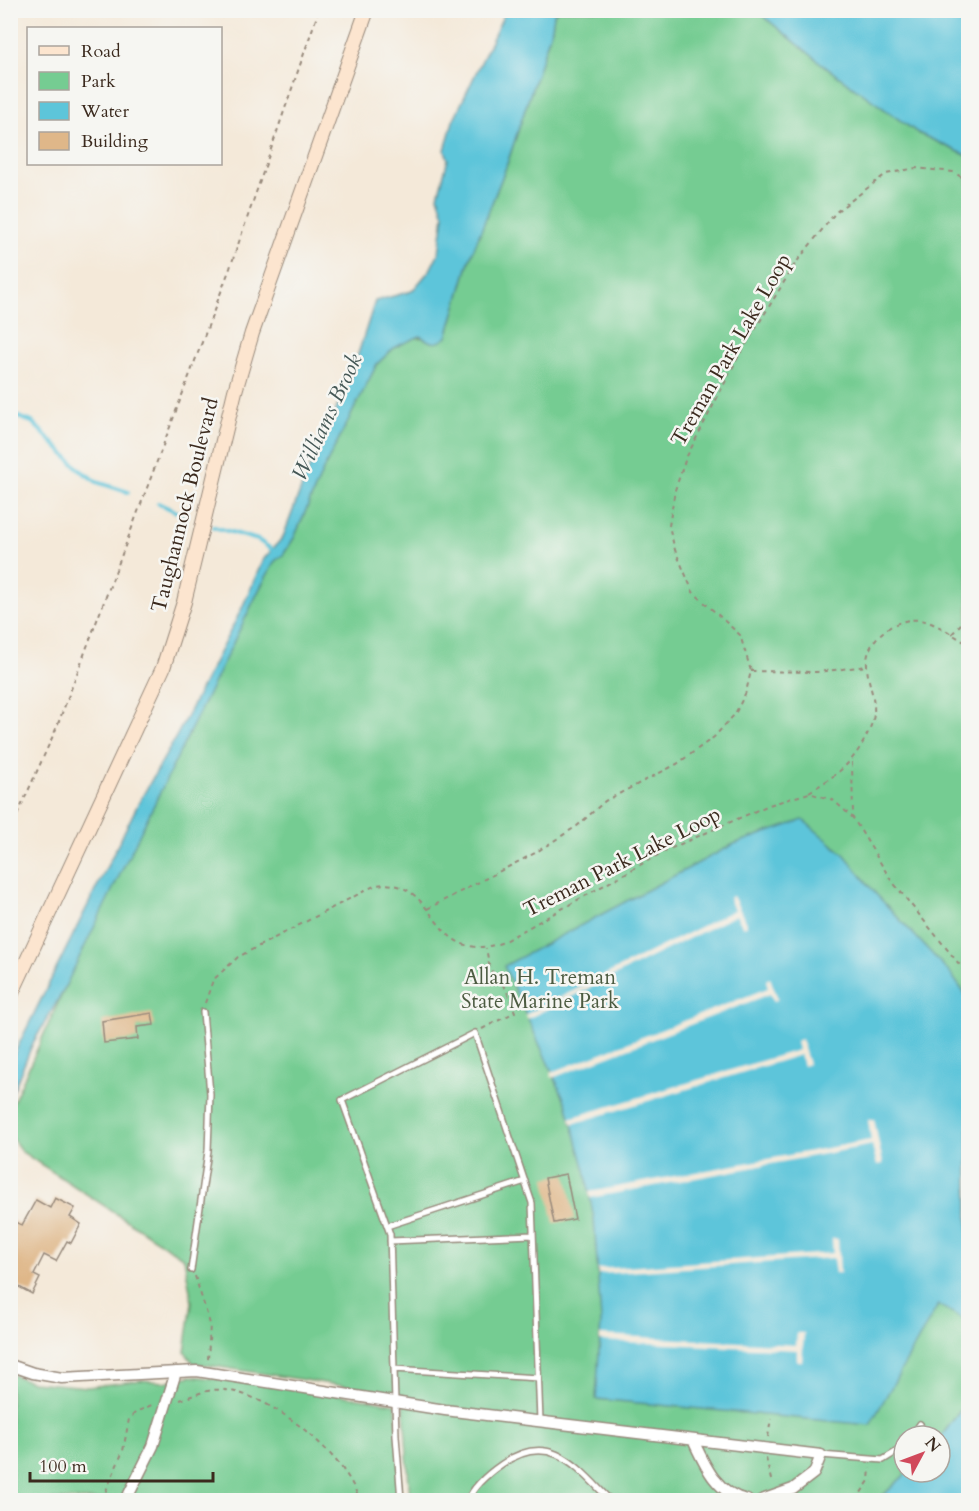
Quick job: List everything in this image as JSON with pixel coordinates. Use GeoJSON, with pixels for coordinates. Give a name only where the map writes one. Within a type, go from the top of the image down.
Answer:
{"type":"FeatureCollection","features":[{"type":"Feature","properties":{"kind":"main road","name":"Taughannock Boulevard"},"geometry":{"type":"LineString","coordinates":[[10,996],[163,668],[184,602],[235,391],[252,333],[367,10]]}},
{"type":"Feature","properties":{"kind":"street"},"geometry":{"type":"LineString","coordinates":[[10,1365],[33,1373],[62,1378],[176,1372],[213,1374],[396,1404],[821,1455],[814,1473],[793,1489],[762,1500]]}},
{"type":"Feature","properties":{"kind":"street"},"geometry":{"type":"LineString","coordinates":[[126,1500],[153,1446],[176,1372]]}},
{"type":"Feature","properties":{"kind":"street"},"geometry":{"type":"LineString","coordinates":[[693,1440],[705,1467],[722,1488],[735,1498],[747,1500]]}},
{"type":"Feature","properties":{"kind":"lane"},"geometry":{"type":"LineString","coordinates":[[191,1270],[207,1151],[210,1094],[203,1012]]}},
{"type":"Feature","properties":{"kind":"lane"},"geometry":{"type":"LineString","coordinates":[[401,1500],[398,1485],[390,1241],[387,1226],[342,1100],[475,1032],[532,1203],[540,1422]]}},
{"type":"Feature","properties":{"kind":"lane"},"geometry":{"type":"LineString","coordinates":[[387,1226],[525,1181]]}},
{"type":"Feature","properties":{"kind":"lane"},"geometry":{"type":"LineString","coordinates":[[390,1241],[533,1234]]}},
{"type":"Feature","properties":{"kind":"lane"},"geometry":{"type":"LineString","coordinates":[[394,1369],[539,1378]]}},
{"type":"Feature","properties":{"kind":"lane"},"geometry":{"type":"LineString","coordinates":[[468,1500],[472,1492],[492,1471],[517,1454],[538,1449],[567,1458],[610,1500]]}},
{"type":"Feature","properties":{"kind":"lane"},"geometry":{"type":"LineString","coordinates":[[821,1455],[871,1461],[892,1456]]}},
{"type":"Feature","properties":{"kind":"path"},"geometry":{"type":"LineString","coordinates":[[10,831],[56,729],[230,268],[319,10]]}},
{"type":"Feature","properties":{"kind":"path","name":"Treman Park Lake Loop"},"geometry":{"type":"LineString","coordinates":[[751,671],[740,635],[693,592],[675,550],[669,526],[675,490],[686,458],[737,359],[789,273],[836,212],[886,174],[916,168],[953,172],[969,181]]}},
{"type":"Feature","properties":{"kind":"path"},"geometry":{"type":"LineString","coordinates":[[952,634],[969,616]]}},
{"type":"Feature","properties":{"kind":"path"},"geometry":{"type":"LineString","coordinates":[[427,909],[535,853],[577,826],[604,801],[677,764],[714,737],[735,714],[746,692],[751,671],[817,672],[867,666],[868,653],[877,636],[899,622],[927,621],[969,644]]}},
{"type":"Feature","properties":{"kind":"path","name":"Treman Park Lake Loop"},"geometry":{"type":"LineString","coordinates":[[486,948],[501,943],[665,851],[769,805],[809,793],[836,776],[852,762],[873,721],[874,696],[867,666]]}},
{"type":"Feature","properties":{"kind":"path","name":"Treman Park Lake Loop"},"geometry":{"type":"LineString","coordinates":[[852,762],[853,818]]}},
{"type":"Feature","properties":{"kind":"path"},"geometry":{"type":"LineString","coordinates":[[809,793],[833,800],[853,818],[891,880],[969,975]]}},
{"type":"Feature","properties":{"kind":"path"},"geometry":{"type":"LineString","coordinates":[[203,1012],[206,995],[224,968],[238,957],[364,890],[392,883],[417,895],[435,923],[459,944],[486,948],[490,969],[506,989],[515,1012],[475,1032]]}},
{"type":"Feature","properties":{"kind":"path"},"geometry":{"type":"LineString","coordinates":[[191,1270],[210,1324],[211,1348],[207,1365]]}},
{"type":"Feature","properties":{"kind":"path"},"geometry":{"type":"LineString","coordinates":[[102,1500],[123,1451],[129,1419],[149,1404],[167,1402],[200,1391],[223,1389],[243,1392],[262,1402],[327,1450],[352,1481],[359,1500]]}},
{"type":"Feature","properties":{"kind":"path"},"geometry":{"type":"LineString","coordinates":[[856,1500],[869,1481],[871,1461]]}},
{"type":"Feature","properties":{"kind":"green space","name":"Allan H. Treman State Marine Park"},"geometry":{"type":"Polygon","coordinates":[[[558,10],[757,11],[827,68],[918,133],[968,156],[968,1400],[950,1424],[892,1424],[892,1484],[895,1484],[878,1500],[410,1500],[403,1395],[193,1363],[185,1352],[192,1302],[184,1258],[22,1152],[11,1137],[11,1107],[80,954],[259,590],[275,561],[283,555],[294,538],[324,468],[377,364],[395,347],[412,338],[447,337],[469,261],[506,167],[552,28],[554,14],[558,10]]]}},
{"type":"Feature","properties":{"kind":"green space"},"geometry":{"type":"Polygon","coordinates":[[[10,1374],[32,1382],[88,1387],[141,1380],[164,1382],[191,1376],[279,1385],[396,1404],[401,1500],[11,1500],[10,1374]]]}},
{"type":"Feature","properties":{"kind":"water"},"geometry":{"type":"Polygon","coordinates":[[[506,10],[558,11],[554,14],[552,28],[506,167],[469,261],[447,337],[440,342],[434,342],[420,336],[395,347],[377,364],[324,468],[294,538],[283,555],[275,561],[259,590],[61,995],[33,1043],[11,1096],[11,1060],[138,804],[177,735],[241,610],[263,560],[283,537],[307,473],[350,379],[375,301],[412,291],[430,270],[439,252],[444,215],[438,196],[448,159],[445,150],[453,121],[506,10]]]}},
{"type":"Feature","properties":{"kind":"water"},"geometry":{"type":"Polygon","coordinates":[[[757,11],[968,11],[968,156],[918,133],[827,68],[757,11]]]}},
{"type":"Feature","properties":{"kind":"water","name":"Allan H. Treman State Marine Park"},"geometry":{"type":"Polygon","coordinates":[[[803,820],[845,855],[875,893],[950,973],[968,998],[968,1321],[938,1305],[870,1425],[596,1399],[601,1321],[594,1219],[585,1170],[566,1103],[504,966],[734,844],[803,820]]]}},
{"type":"Feature","properties":{"kind":"water"},"geometry":{"type":"Polygon","coordinates":[[[968,1400],[968,1500],[878,1500],[895,1484],[952,1484],[950,1424],[968,1400]]]}},
{"type":"Feature","properties":{"kind":"pier"},"geometry":{"type":"Polygon","coordinates":[[[733,896],[747,925],[743,927],[736,915],[527,1019],[525,1015],[734,910],[729,898],[733,896]]]}},
{"type":"Feature","properties":{"kind":"pier"},"geometry":{"type":"Polygon","coordinates":[[[770,978],[778,999],[774,1001],[770,994],[552,1078],[550,1073],[768,988],[766,980],[770,978]]]}},
{"type":"Feature","properties":{"kind":"pier"},"geometry":{"type":"Polygon","coordinates":[[[801,1039],[809,1064],[803,1066],[800,1055],[572,1124],[570,1118],[798,1050],[796,1041],[801,1039]]]}},
{"type":"Feature","properties":{"kind":"pier"},"geometry":{"type":"Polygon","coordinates":[[[874,1119],[883,1164],[877,1165],[872,1145],[590,1198],[589,1192],[871,1140],[868,1120],[874,1119]]]}},
{"type":"Feature","properties":{"kind":"pier"},"geometry":{"type":"Polygon","coordinates":[[[832,1239],[838,1239],[840,1273],[835,1273],[833,1258],[598,1274],[598,1269],[833,1253],[832,1239]]]}},
{"type":"Feature","properties":{"kind":"pier"},"geometry":{"type":"Polygon","coordinates":[[[797,1333],[804,1333],[802,1362],[797,1362],[797,1350],[600,1341],[600,1335],[796,1345],[797,1333]]]}},
{"type":"Feature","properties":{"kind":"building"},"geometry":{"type":"Polygon","coordinates":[[[152,1013],[154,1025],[137,1027],[138,1039],[104,1043],[102,1021],[152,1013]]]}},
{"type":"Feature","properties":{"kind":"building"},"geometry":{"type":"Polygon","coordinates":[[[566,1174],[575,1219],[554,1223],[545,1178],[566,1174]]]}},
{"type":"Feature","properties":{"kind":"building"},"geometry":{"type":"Polygon","coordinates":[[[55,1198],[75,1208],[70,1217],[81,1224],[71,1243],[67,1241],[56,1261],[44,1255],[34,1275],[40,1278],[32,1294],[10,1282],[10,1220],[22,1225],[36,1200],[50,1208],[55,1198]]]}},
{"type":"Feature","properties":{"kind":"waterway","name":"Williams Brook"},"geometry":{"type":"LineString","coordinates":[[10,414],[32,422],[80,470],[97,482],[128,492]]}},
{"type":"Feature","properties":{"kind":"waterway","name":"Williams Brook"},"geometry":{"type":"LineString","coordinates":[[158,503],[181,514]]}},
{"type":"Feature","properties":{"kind":"waterway","name":"Williams Brook"},"geometry":{"type":"LineString","coordinates":[[214,527],[258,540],[274,551]]}}]}
